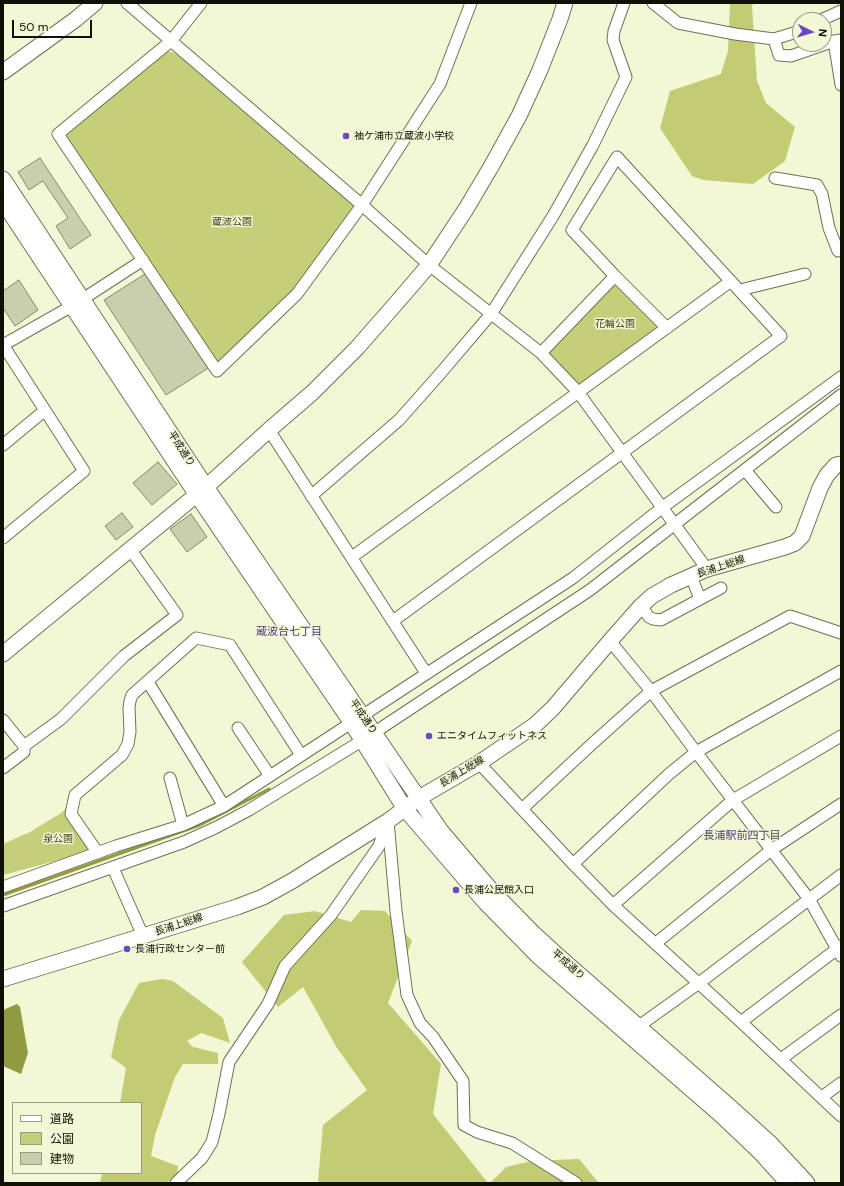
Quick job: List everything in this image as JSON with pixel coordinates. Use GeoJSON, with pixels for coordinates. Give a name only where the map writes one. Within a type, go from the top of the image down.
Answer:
{"type":"FeatureCollection","features":[{"type":"Feature","properties":{"kind":"street"},"geometry":{"type":"LineString","coordinates":[[3,72],[76,19],[94,3]]}},
{"type":"Feature","properties":{"kind":"street"},"geometry":{"type":"LineString","coordinates":[[127,3],[362,205],[429,265],[541,353],[578,392],[707,569]]}},
{"type":"Feature","properties":{"kind":"street"},"geometry":{"type":"LineString","coordinates":[[201,3],[171,41],[58,134],[217,371],[297,294],[362,205],[440,84],[471,3]]}},
{"type":"Feature","properties":{"kind":"street"},"geometry":{"type":"LineString","coordinates":[[3,654],[202,491],[313,392],[357,348],[429,265],[466,210],[519,116],[540,70],[560,20],[565,3]]}},
{"type":"Feature","properties":{"kind":"street"},"geometry":{"type":"LineString","coordinates":[[311,496],[399,420],[491,314],[553,216],[592,145],[626,77],[613,40],[614,31],[624,3]]}},
{"type":"Feature","properties":{"kind":"street"},"geometry":{"type":"LineString","coordinates":[[653,3],[678,23],[735,34],[774,39],[792,33]]}},
{"type":"Feature","properties":{"kind":"street"},"geometry":{"type":"LineString","coordinates":[[774,39],[779,55],[791,56],[838,40],[841,85]]}},
{"type":"Feature","properties":{"kind":"street"},"geometry":{"type":"LineString","coordinates":[[393,621],[781,336],[617,156],[572,230],[667,328]]}},
{"type":"Feature","properties":{"kind":"street"},"geometry":{"type":"LineString","coordinates":[[776,178],[817,185],[822,194],[829,228],[838,251],[841,249]]}},
{"type":"Feature","properties":{"kind":"street","name":"平成通り"},"geometry":{"type":"LineString","coordinates":[[3,179],[77,302],[202,491],[368,736],[419,798],[441,831],[492,891],[532,932],[760,1152],[788,1183]]}},
{"type":"Feature","properties":{"kind":"street","name":"平成通り"},"geometry":{"type":"LineString","coordinates":[[3,202],[77,302]]}},
{"type":"Feature","properties":{"kind":"street"},"geometry":{"type":"LineString","coordinates":[[3,538],[84,471],[44,411],[3,345],[77,302],[143,260]]}},
{"type":"Feature","properties":{"kind":"street"},"geometry":{"type":"LineString","coordinates":[[740,290],[805,274]]}},
{"type":"Feature","properties":{"kind":"street"},"geometry":{"type":"LineString","coordinates":[[541,353],[615,276]]}},
{"type":"Feature","properties":{"kind":"street"},"geometry":{"type":"LineString","coordinates":[[352,557],[731,281]]}},
{"type":"Feature","properties":{"kind":"street"},"geometry":{"type":"LineString","coordinates":[[3,887],[116,846],[183,825],[224,806],[356,718],[573,578],[663,507],[841,377]]}},
{"type":"Feature","properties":{"kind":"street"},"geometry":{"type":"LineString","coordinates":[[3,906],[184,842],[218,827],[249,810],[368,736],[590,590],[841,395]]}},
{"type":"Feature","properties":{"kind":"street"},"geometry":{"type":"LineString","coordinates":[[3,445],[44,411]]}},
{"type":"Feature","properties":{"kind":"street"},"geometry":{"type":"LineString","coordinates":[[269,430],[426,673]]}},
{"type":"Feature","properties":{"kind":"street","name":"長浦上総線"},"geometry":{"type":"LineString","coordinates":[[3,979],[237,906],[263,897],[292,881],[388,821],[419,798],[478,763],[535,725],[553,708],[610,640],[641,606],[659,592],[707,569],[785,547],[794,543],[802,536],[820,488],[827,475],[836,465],[841,464]]}},
{"type":"Feature","properties":{"kind":"street"},"geometry":{"type":"LineString","coordinates":[[745,470],[776,507]]}},
{"type":"Feature","properties":{"kind":"street"},"geometry":{"type":"LineString","coordinates":[[24,746],[60,719],[124,656],[177,615],[130,549]]}},
{"type":"Feature","properties":{"kind":"street"},"geometry":{"type":"LineString","coordinates":[[691,576],[700,599]]}},
{"type":"Feature","properties":{"kind":"street"},"geometry":{"type":"LineString","coordinates":[[641,606],[649,617],[661,620],[721,588]]}},
{"type":"Feature","properties":{"kind":"street"},"geometry":{"type":"LineString","coordinates":[[522,809],[651,691],[790,616],[841,633]]}},
{"type":"Feature","properties":{"kind":"street"},"geometry":{"type":"LineString","coordinates":[[98,853],[72,814],[76,795],[122,755],[128,744],[130,732],[130,701],[132,695],[196,638],[230,645],[301,755]]}},
{"type":"Feature","properties":{"kind":"street"},"geometry":{"type":"LineString","coordinates":[[610,640],[651,691],[809,899],[840,950],[741,1022]]}},
{"type":"Feature","properties":{"kind":"street"},"geometry":{"type":"LineString","coordinates":[[573,864],[669,774],[696,752],[841,671]]}},
{"type":"Feature","properties":{"kind":"street"},"geometry":{"type":"LineString","coordinates":[[148,682],[224,806]]}},
{"type":"Feature","properties":{"kind":"street"},"geometry":{"type":"LineString","coordinates":[[3,720],[24,746],[24,752],[3,768]]}},
{"type":"Feature","properties":{"kind":"street"},"geometry":{"type":"LineString","coordinates":[[238,728],[270,776]]}},
{"type":"Feature","properties":{"kind":"street","name":"平成通り"},"geometry":{"type":"LineString","coordinates":[[368,736],[405,809],[485,902],[538,956],[634,1031],[770,1143],[806,1183]]}},
{"type":"Feature","properties":{"kind":"street"},"geometry":{"type":"LineString","coordinates":[[613,904],[733,800],[841,736]]}},
{"type":"Feature","properties":{"kind":"street"},"geometry":{"type":"LineString","coordinates":[[478,763],[573,864],[613,904],[782,1059],[841,1116]]}},
{"type":"Feature","properties":{"kind":"street"},"geometry":{"type":"LineString","coordinates":[[170,778],[183,825]]}},
{"type":"Feature","properties":{"kind":"street"},"geometry":{"type":"LineString","coordinates":[[656,943],[771,850],[841,804]]}},
{"type":"Feature","properties":{"kind":"street"},"geometry":{"type":"LineString","coordinates":[[176,1183],[202,1158],[212,1142],[229,1062],[268,1004],[285,966],[331,915],[379,846],[388,821]]}},
{"type":"Feature","properties":{"kind":"street"},"geometry":{"type":"LineString","coordinates":[[388,821],[396,911],[407,995],[420,1023],[433,1037],[463,1081],[464,1126],[477,1132],[512,1143],[576,1183]]}},
{"type":"Feature","properties":{"kind":"street"},"geometry":{"type":"LineString","coordinates":[[116,846],[118,866],[143,936]]}},
{"type":"Feature","properties":{"kind":"street"},"geometry":{"type":"LineString","coordinates":[[634,1031],[841,875]]}},
{"type":"Feature","properties":{"kind":"street"},"geometry":{"type":"LineString","coordinates":[[782,1059],[841,1015]]}},
{"type":"Feature","properties":{"kind":"street"},"geometry":{"type":"LineString","coordinates":[[822,1097],[841,1083]]}},
{"type":"Feature","properties":{"kind":"green space","name":"蔵波公園"},"geometry":{"type":"Polygon","coordinates":[[[165,50],[177,54],[362,205],[297,294],[217,371],[58,134],[165,50]]]}},
{"type":"Feature","properties":{"kind":"green space","name":"花輪公園"},"geometry":{"type":"Polygon","coordinates":[[[615,276],[667,328],[578,392],[541,353],[615,276]]]}},
{"type":"Feature","properties":{"kind":"green space","name":"泉公園"},"geometry":{"type":"Polygon","coordinates":[[[66,808],[68,817],[90,847],[89,852],[3,875],[3,844],[30,832],[61,813],[66,808]]]}},
{"type":"Feature","properties":{"kind":"shaded area"},"geometry":{"type":"Polygon","coordinates":[[[730,3],[754,3],[752,6],[757,81],[766,103],[795,127],[785,161],[753,184],[703,180],[692,176],[660,128],[670,91],[721,74],[728,51],[730,3]]]}},
{"type":"Feature","properties":{"kind":"shaded area"},"geometry":{"type":"Polygon","coordinates":[[[361,910],[385,911],[412,941],[388,1003],[441,1064],[433,1114],[488,1183],[320,1183],[318,1181],[323,1125],[367,1090],[337,1048],[303,987],[278,1007],[242,962],[284,915],[315,911],[351,922],[361,910]]]}},
{"type":"Feature","properties":{"kind":"shaded area"},"geometry":{"type":"Polygon","coordinates":[[[162,979],[173,981],[223,1018],[230,1043],[201,1033],[187,1041],[193,1047],[218,1053],[218,1064],[183,1064],[175,1077],[155,1135],[151,1156],[178,1166],[177,1177],[166,1183],[100,1183],[102,1174],[142,1174],[142,1102],[120,1102],[126,1068],[111,1057],[119,1020],[139,983],[162,979]]]}},
{"type":"Feature","properties":{"kind":"shaded area"},"geometry":{"type":"Polygon","coordinates":[[[17,1004],[20,1007],[28,1053],[21,1074],[3,1066],[3,1010],[17,1004]]]}},
{"type":"Feature","properties":{"kind":"shaded area"},"geometry":{"type":"Polygon","coordinates":[[[579,1159],[599,1183],[490,1183],[506,1167],[532,1161],[579,1159]]]}},
{"type":"Feature","properties":{"kind":"building"},"geometry":{"type":"Polygon","coordinates":[[[40,158],[91,235],[70,249],[56,226],[68,218],[43,181],[29,190],[18,172],[40,158]]]}},
{"type":"Feature","properties":{"kind":"building"},"geometry":{"type":"Polygon","coordinates":[[[148,272],[210,367],[166,395],[104,300],[148,272]]]}},
{"type":"Feature","properties":{"kind":"building"},"geometry":{"type":"Polygon","coordinates":[[[19,280],[38,310],[15,326],[3,308],[3,291],[19,280]]]}},
{"type":"Feature","properties":{"kind":"building"},"geometry":{"type":"Polygon","coordinates":[[[158,462],[177,484],[152,505],[133,483],[158,462]]]}},
{"type":"Feature","properties":{"kind":"building"},"geometry":{"type":"Polygon","coordinates":[[[122,513],[133,527],[116,540],[105,526],[122,513]]]}},
{"type":"Feature","properties":{"kind":"building"},"geometry":{"type":"Polygon","coordinates":[[[191,514],[207,537],[187,552],[170,529],[191,514]]]}},
{"type":"Feature","properties":{"kind":"waterway"},"geometry":{"type":"LineString","coordinates":[[3,895],[200,825],[269,789]]}},
{"type":"Feature","properties":{"kind":"place","name":"袖ケ浦市立蔵波小学校"},"geometry":{"type":"Point","coordinates":[346,136]}},
{"type":"Feature","properties":{"kind":"place","name":"エニタイムフィットネス"},"geometry":{"type":"Point","coordinates":[429,736]}},
{"type":"Feature","properties":{"kind":"place","name":"長浦公民館入口"},"geometry":{"type":"Point","coordinates":[456,890]}},
{"type":"Feature","properties":{"kind":"place","name":"長浦行政センター前"},"geometry":{"type":"Point","coordinates":[127,949]}},
{"type":"Feature","properties":{"kind":"district","name":"蔵波台七丁目"},"geometry":{"type":"Point","coordinates":[289,632]}},
{"type":"Feature","properties":{"kind":"district","name":"長浦駅前四丁目"},"geometry":{"type":"Point","coordinates":[742,836]}}]}
